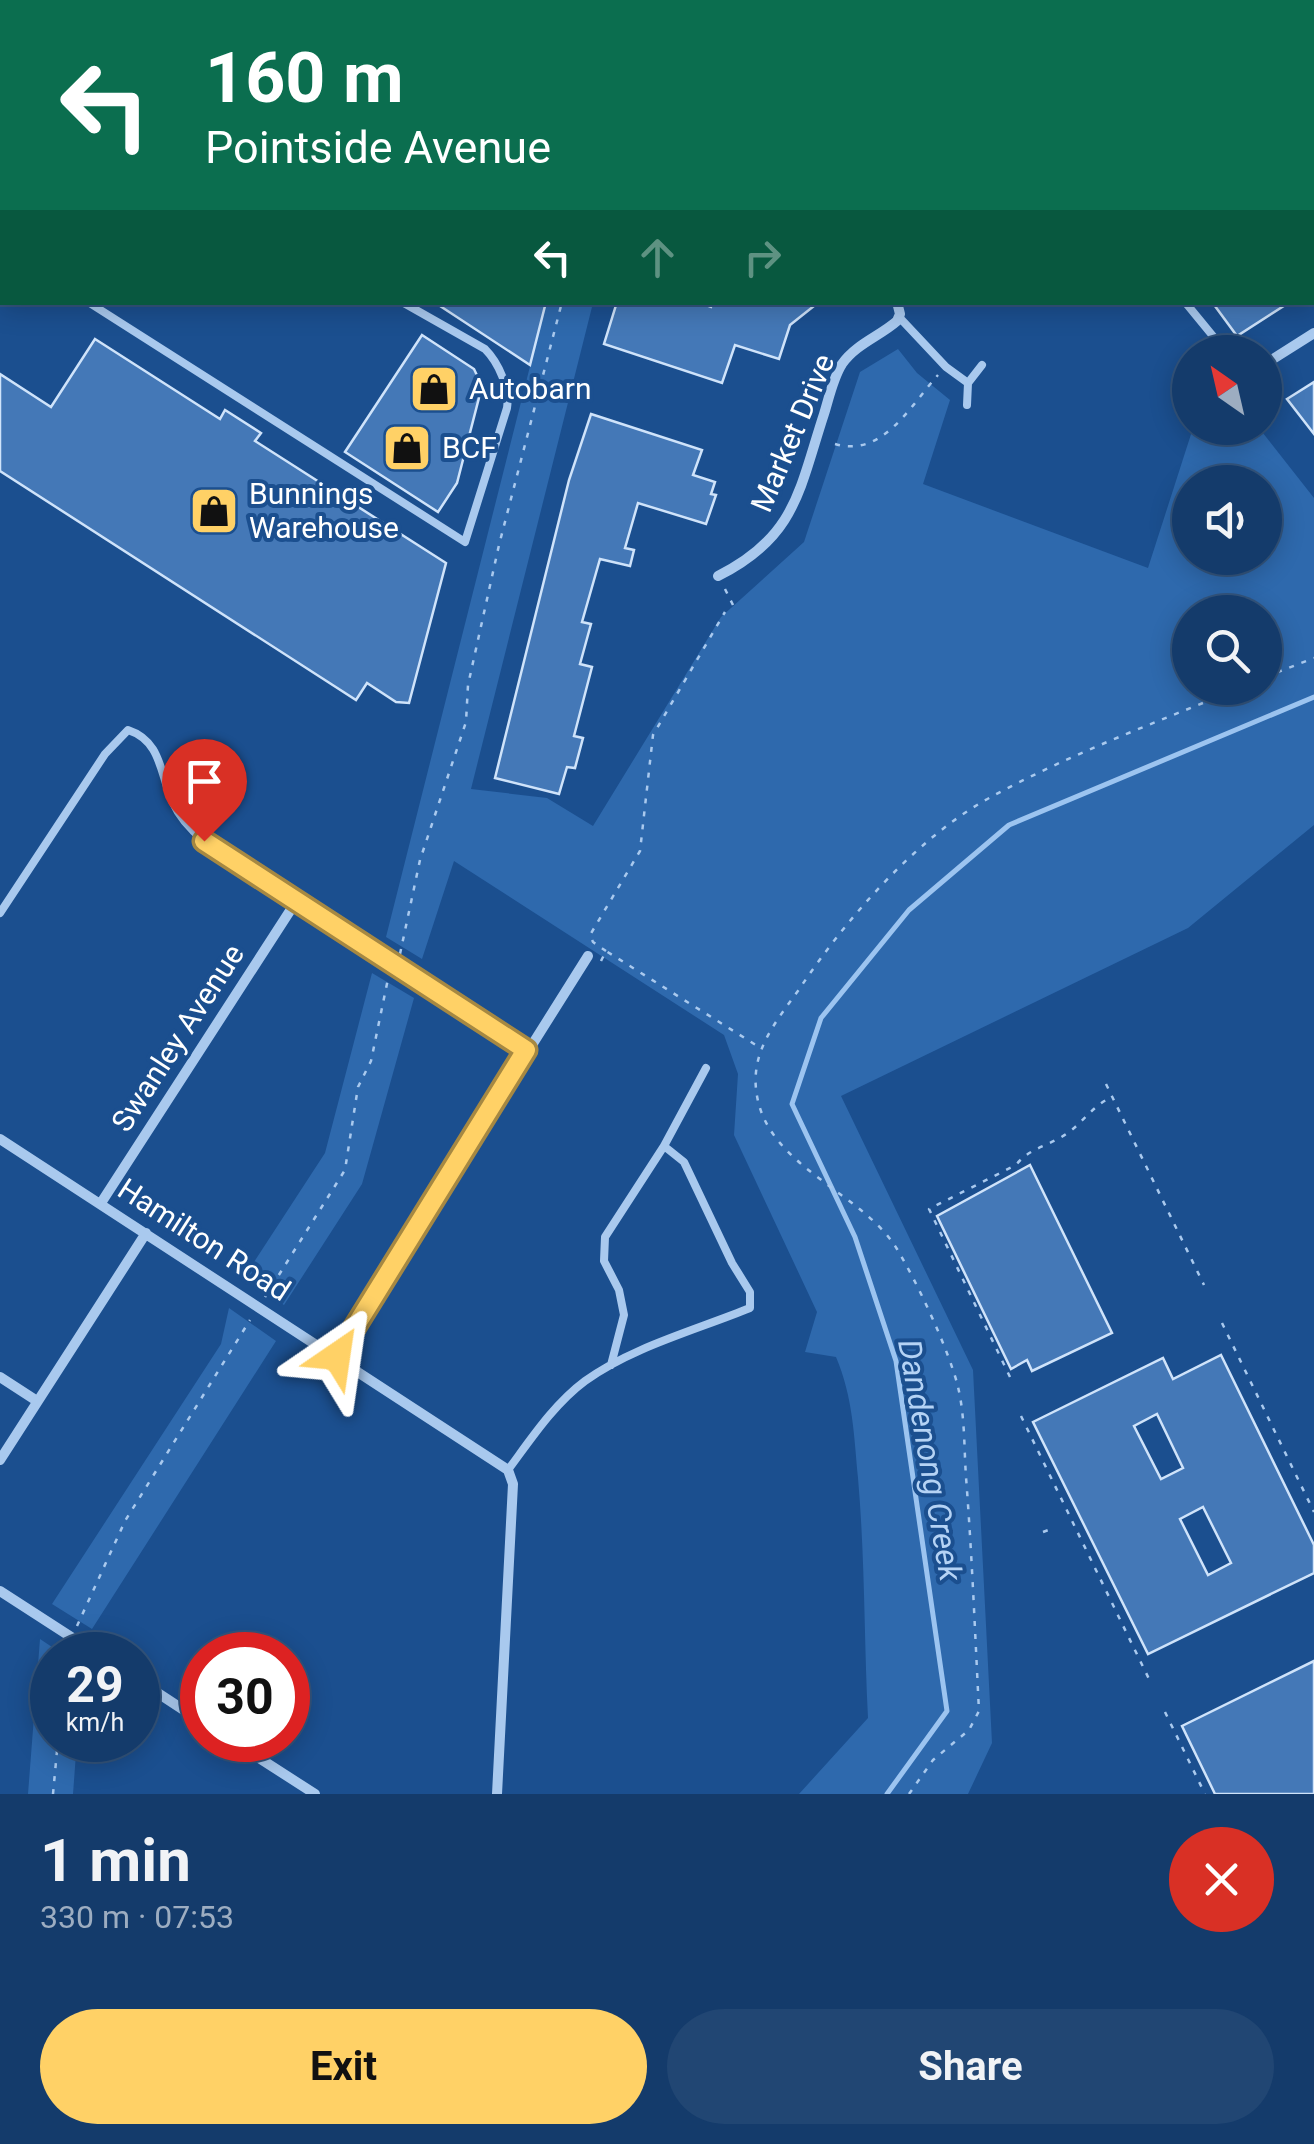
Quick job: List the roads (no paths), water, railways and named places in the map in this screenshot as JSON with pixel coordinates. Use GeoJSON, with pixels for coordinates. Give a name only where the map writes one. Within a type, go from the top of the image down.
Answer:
{"type":"FeatureCollection","features":[{"type":"Feature","properties":{"kind":"street"},"geometry":{"type":"LineString","coordinates":[[898,305],[900,317]]}},
{"type":"Feature","properties":{"kind":"street","name":"Market Drive"},"geometry":{"type":"LineString","coordinates":[[718,576],[752,557],[780,531],[793,508],[839,369],[858,347],[900,317]]}},
{"type":"Feature","properties":{"kind":"street"},"geometry":{"type":"LineString","coordinates":[[1282,353],[1314,333]]}},
{"type":"Feature","properties":{"kind":"street"},"geometry":{"type":"LineString","coordinates":[[204,841],[526,1050]]}},
{"type":"Feature","properties":{"kind":"street","name":"Swanley Avenue"},"geometry":{"type":"LineString","coordinates":[[101,1203],[297,900]]}},
{"type":"Feature","properties":{"kind":"street"},"geometry":{"type":"LineString","coordinates":[[337,1356],[588,956]]}},
{"type":"Feature","properties":{"kind":"street","name":"Hamilton Road"},"geometry":{"type":"LineString","coordinates":[[0,1139],[508,1470]]}},
{"type":"Feature","properties":{"kind":"street"},"geometry":{"type":"LineString","coordinates":[[0,1460],[146,1233]]}},
{"type":"Feature","properties":{"kind":"street"},"geometry":{"type":"LineString","coordinates":[[0,1377],[37,1402]]}},
{"type":"Feature","properties":{"kind":"street"},"geometry":{"type":"LineString","coordinates":[[497,1794],[512,1484],[508,1470]]}},
{"type":"Feature","properties":{"kind":"street"},"geometry":{"type":"LineString","coordinates":[[0,1592],[63,1632]]}},
{"type":"Feature","properties":{"kind":"street"},"geometry":{"type":"LineString","coordinates":[[265,1762],[315,1794]]}},
{"type":"Feature","properties":{"kind":"lane"},"geometry":{"type":"LineString","coordinates":[[87,305],[101,311]]}},
{"type":"Feature","properties":{"kind":"lane"},"geometry":{"type":"LineString","coordinates":[[92,305],[466,542],[508,392],[486,349],[407,305]]}},
{"type":"Feature","properties":{"kind":"lane"},"geometry":{"type":"LineString","coordinates":[[1187,305],[1212,335]]}},
{"type":"Feature","properties":{"kind":"lane"},"geometry":{"type":"LineString","coordinates":[[900,317],[946,367],[968,383]]}},
{"type":"Feature","properties":{"kind":"lane"},"geometry":{"type":"LineString","coordinates":[[967,405],[968,383],[982,365]]}},
{"type":"Feature","properties":{"kind":"lane"},"geometry":{"type":"LineString","coordinates":[[0,913],[105,754],[128,730],[143,735],[157,755],[172,803],[186,826],[204,841]]}},
{"type":"Feature","properties":{"kind":"lane"},"geometry":{"type":"LineString","coordinates":[[611,1365],[624,1315],[620,1290],[604,1261],[605,1237],[664,1146],[706,1068]]}},
{"type":"Feature","properties":{"kind":"lane"},"geometry":{"type":"LineString","coordinates":[[508,1470],[548,1416],[583,1383],[611,1365],[750,1308],[750,1292],[684,1162],[664,1146]]}},
{"type":"Feature","properties":{"kind":"waterway","name":"Dandenong Creek"},"geometry":{"type":"LineString","coordinates":[[887,1794],[947,1711],[896,1361],[855,1237],[792,1104],[821,1018],[909,910],[1009,825],[1314,697]]}},
{"type":"Feature","properties":{"kind":"place","name":"Autobarn"},"geometry":{"type":"Point","coordinates":[434,389]}},
{"type":"Feature","properties":{"kind":"place","name":"BCF"},"geometry":{"type":"Point","coordinates":[407,448]}},
{"type":"Feature","properties":{"kind":"place","name":"Bunnings Warehouse"},"geometry":{"type":"Point","coordinates":[214,511]}}]}
